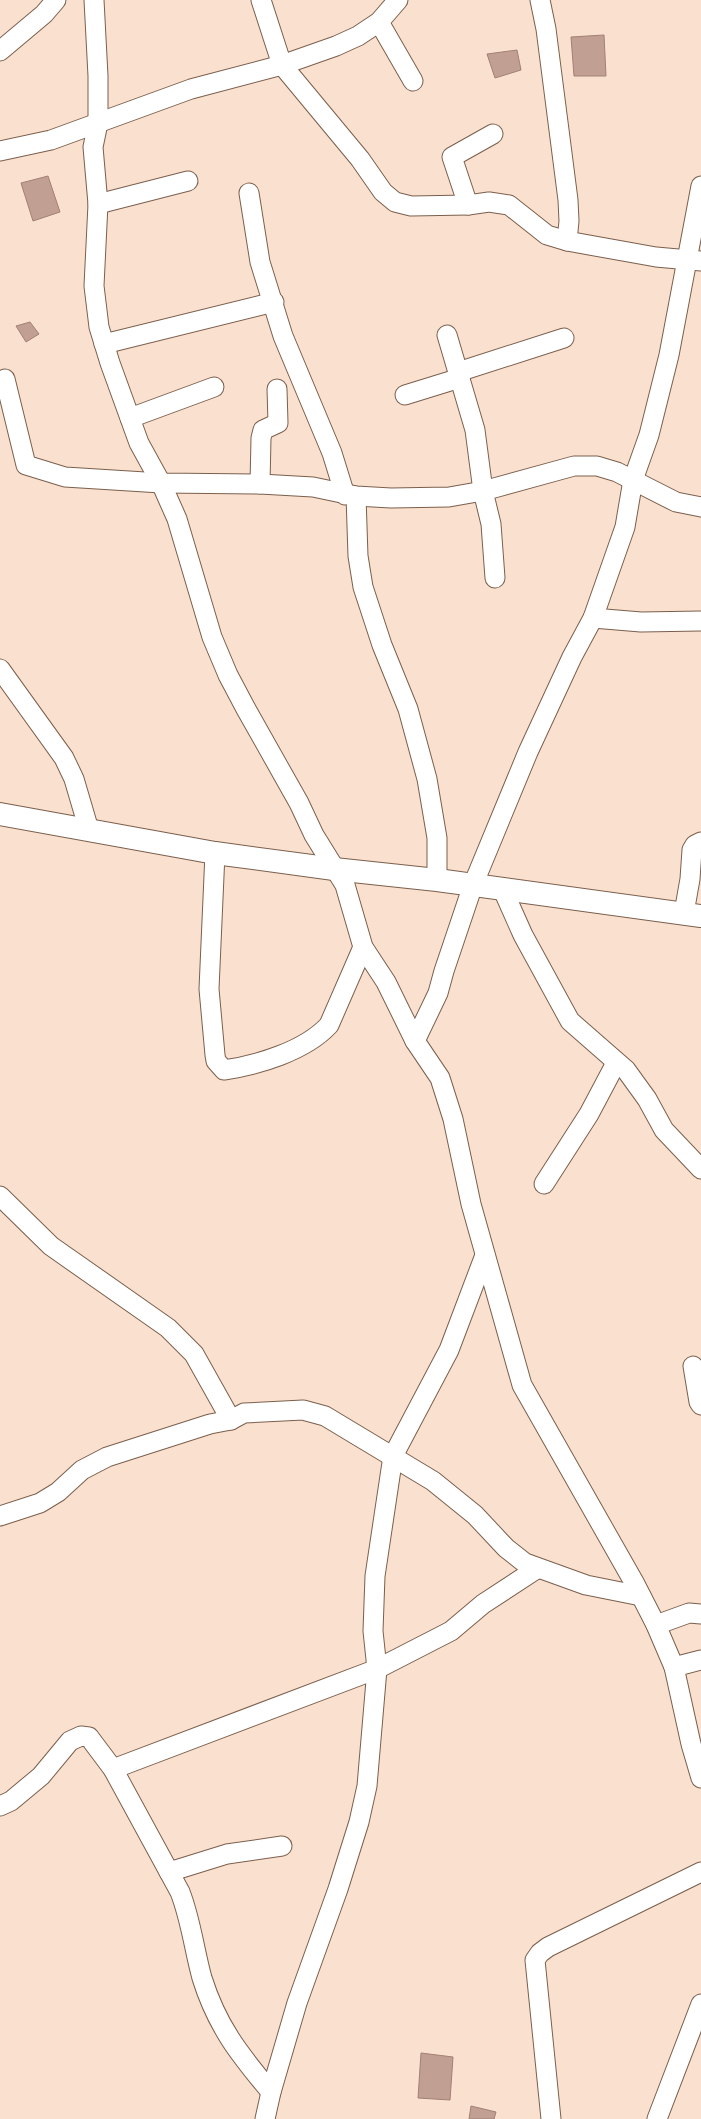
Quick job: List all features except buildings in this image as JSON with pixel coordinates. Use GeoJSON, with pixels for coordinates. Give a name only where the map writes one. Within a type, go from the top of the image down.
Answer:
{"type":"FeatureCollection","features":[{"type":"Feature","properties":{"kind":"street"},"geometry":{"type":"LineString","coordinates":[[0,51],[44,14],[56,0]]}},
{"type":"Feature","properties":{"kind":"street"},"geometry":{"type":"LineString","coordinates":[[94,0],[98,76],[98,123],[93,147],[98,204],[94,286],[99,327],[104,344],[139,443],[161,484],[177,519],[212,638],[246,710],[334,869],[345,885],[350,896],[363,947],[386,982],[416,1041],[440,1078],[447,1097],[485,1255],[522,1385],[562,1452],[656,1625],[674,1667],[691,1744],[701,1778]]}},
{"type":"Feature","properties":{"kind":"street"},"geometry":{"type":"LineString","coordinates":[[262,0],[282,66],[360,159],[384,192],[395,202],[411,206],[468,205],[489,202],[509,205],[547,235],[567,241],[656,257],[694,260]]}},
{"type":"Feature","properties":{"kind":"street"},"geometry":{"type":"LineString","coordinates":[[0,151],[51,140],[191,89],[282,66],[358,36],[380,22],[398,0]]}},
{"type":"Feature","properties":{"kind":"street"},"geometry":{"type":"LineString","coordinates":[[540,0],[546,29],[568,200],[569,221],[567,241]]}},
{"type":"Feature","properties":{"kind":"street"},"geometry":{"type":"LineString","coordinates":[[380,22],[412,81]]}},
{"type":"Feature","properties":{"kind":"street"},"geometry":{"type":"LineString","coordinates":[[468,205],[452,157],[493,134]]}},
{"type":"Feature","properties":{"kind":"street"},"geometry":{"type":"LineString","coordinates":[[98,204],[188,181]]}},
{"type":"Feature","properties":{"kind":"street"},"geometry":{"type":"LineString","coordinates":[[416,1041],[438,993],[473,885],[528,752],[572,657],[593,618],[625,527],[633,480],[650,435],[694,260],[701,186]]}},
{"type":"Feature","properties":{"kind":"street"},"geometry":{"type":"LineString","coordinates":[[249,193],[260,262],[274,302],[283,336],[351,496],[363,587],[382,645],[408,709],[427,779],[437,838],[437,880]]}},
{"type":"Feature","properties":{"kind":"street"},"geometry":{"type":"LineString","coordinates":[[104,344],[274,302]]}},
{"type":"Feature","properties":{"kind":"street"},"geometry":{"type":"LineString","coordinates":[[447,335],[475,430],[483,491],[491,524],[495,578]]}},
{"type":"Feature","properties":{"kind":"street"},"geometry":{"type":"LineString","coordinates":[[405,395],[564,338]]}},
{"type":"Feature","properties":{"kind":"street"},"geometry":{"type":"LineString","coordinates":[[5,379],[26,465],[65,477],[161,484],[260,484],[313,487],[351,496],[449,497],[483,491],[574,466],[597,466],[617,472],[676,502],[701,507]]}},
{"type":"Feature","properties":{"kind":"street"},"geometry":{"type":"LineString","coordinates":[[130,418],[214,387]]}},
{"type":"Feature","properties":{"kind":"street"},"geometry":{"type":"LineString","coordinates":[[260,484],[260,438],[263,430],[278,423],[277,390]]}},
{"type":"Feature","properties":{"kind":"street"},"geometry":{"type":"LineString","coordinates":[[593,618],[641,622],[701,621]]}},
{"type":"Feature","properties":{"kind":"street"},"geometry":{"type":"LineString","coordinates":[[0,669],[64,758],[74,778],[89,830]]}},
{"type":"Feature","properties":{"kind":"street"},"geometry":{"type":"LineString","coordinates":[[0,814],[215,853],[334,869],[437,880],[693,915],[690,879],[692,850],[695,845],[701,842]]}},
{"type":"Feature","properties":{"kind":"street"},"geometry":{"type":"LineString","coordinates":[[215,853],[209,990],[216,1061],[224,1070],[249,1066],[264,1061],[312,1040],[321,1033],[329,1025],[363,947]]}},
{"type":"Feature","properties":{"kind":"street"},"geometry":{"type":"LineString","coordinates":[[503,890],[523,934],[570,1021],[595,1041],[616,1063],[626,1070],[636,1082],[664,1130],[701,1169]]}},
{"type":"Feature","properties":{"kind":"street"},"geometry":{"type":"LineString","coordinates":[[544,1184],[589,1114],[616,1063]]}},
{"type":"Feature","properties":{"kind":"street"},"geometry":{"type":"LineString","coordinates":[[0,1196],[51,1246],[168,1328],[194,1354],[230,1420]]}},
{"type":"Feature","properties":{"kind":"street"},"geometry":{"type":"LineString","coordinates":[[266,2119],[271,2092],[297,2003],[338,1888],[359,1822],[367,1786],[377,1669],[373,1631],[375,1576],[393,1456],[449,1350],[485,1255]]}},
{"type":"Feature","properties":{"kind":"street"},"geometry":{"type":"LineString","coordinates":[[693,1366],[699,1402],[701,1405]]}},
{"type":"Feature","properties":{"kind":"street"},"geometry":{"type":"LineString","coordinates":[[0,1516],[40,1503],[58,1492],[82,1470],[107,1457],[230,1420],[244,1413],[303,1410],[325,1416],[433,1481],[475,1515],[506,1548],[525,1563],[586,1585],[641,1596]]}},
{"type":"Feature","properties":{"kind":"street"},"geometry":{"type":"LineString","coordinates":[[113,1769],[377,1669],[451,1631],[484,1604],[538,1568]]}},
{"type":"Feature","properties":{"kind":"street"},"geometry":{"type":"LineString","coordinates":[[656,1625],[689,1613],[701,1614]]}},
{"type":"Feature","properties":{"kind":"street"},"geometry":{"type":"LineString","coordinates":[[674,1667],[701,1660]]}},
{"type":"Feature","properties":{"kind":"street"},"geometry":{"type":"LineString","coordinates":[[0,1806],[11,1801],[41,1776],[70,1741],[81,1736],[89,1737],[113,1769],[169,1872],[188,1912],[202,1976],[217,2018],[235,2048],[271,2092]]}},
{"type":"Feature","properties":{"kind":"street"},"geometry":{"type":"LineString","coordinates":[[169,1872],[227,1854],[282,1846]]}},
{"type":"Feature","properties":{"kind":"street"},"geometry":{"type":"LineString","coordinates":[[551,2119],[535,1960],[540,1953],[548,1947],[701,1872]]}},
{"type":"Feature","properties":{"kind":"street"},"geometry":{"type":"LineString","coordinates":[[657,2119],[701,2004]]}}]}
